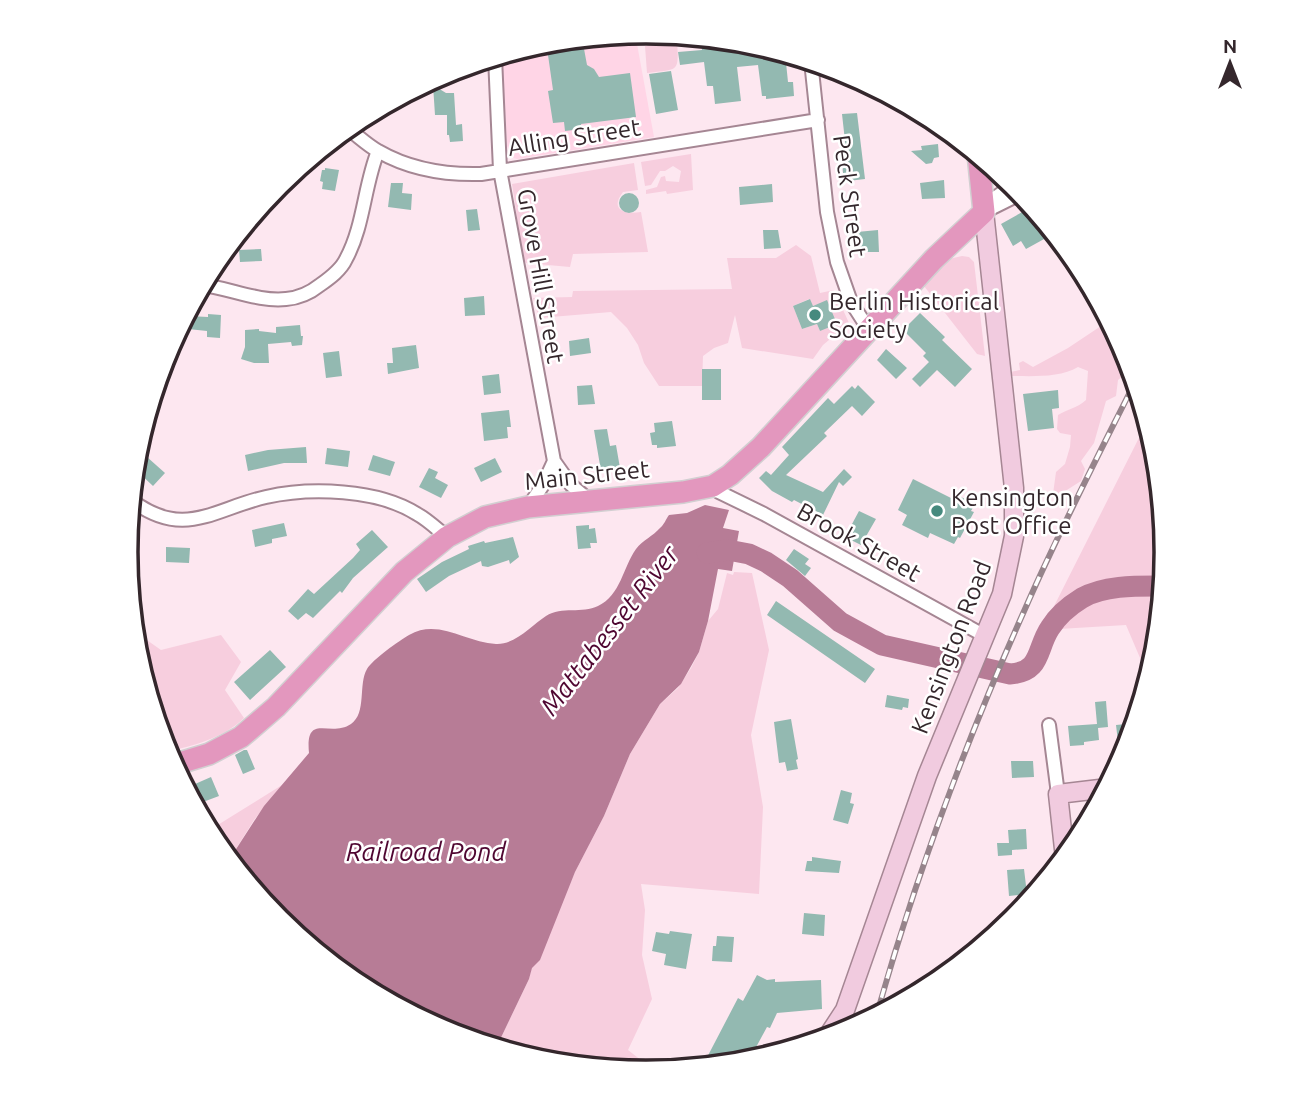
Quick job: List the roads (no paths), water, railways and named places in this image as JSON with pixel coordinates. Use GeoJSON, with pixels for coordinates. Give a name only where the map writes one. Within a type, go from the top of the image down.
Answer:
{"type":"FeatureCollection","features":[{"type":"Feature","properties":{"kind":"main road"},"geometry":{"type":"LineString","coordinates":[[979,168],[984,212]]}},
{"type":"Feature","properties":{"kind":"main road","name":"Main Street"},"geometry":{"type":"LineString","coordinates":[[184,762],[209,754],[241,737],[276,707],[404,572],[447,537],[485,517],[528,507],[683,492],[713,486],[730,475],[761,447],[934,259],[984,212]]}},
{"type":"Feature","properties":{"kind":"street","name":"Grove Hill Street"},"geometry":{"type":"LineString","coordinates":[[495,67],[500,170],[554,461],[571,485],[589,500]]}},
{"type":"Feature","properties":{"kind":"street","name":"Peck Street"},"geometry":{"type":"LineString","coordinates":[[812,72],[827,212],[837,262],[851,302],[869,330]]}},
{"type":"Feature","properties":{"kind":"street","name":"Alling Street"},"geometry":{"type":"LineString","coordinates":[[356,135],[378,151],[430,170],[481,174],[818,120]]}},
{"type":"Feature","properties":{"kind":"street"},"geometry":{"type":"LineString","coordinates":[[213,286],[260,298],[285,299],[308,294],[333,276],[345,261],[354,242],[371,168],[378,151]]}},
{"type":"Feature","properties":{"kind":"street","name":"Main Street"},"geometry":{"type":"LineString","coordinates":[[984,212],[993,199],[1004,191]]}},
{"type":"Feature","properties":{"kind":"street","name":"Main Street"},"geometry":{"type":"LineString","coordinates":[[984,212],[1012,199]]}},
{"type":"Feature","properties":{"kind":"street","name":"Kensington Road"},"geometry":{"type":"LineString","coordinates":[[836,1024],[845,1010],[927,776],[997,608],[1009,566],[1016,510],[984,212]]}},
{"type":"Feature","properties":{"kind":"street"},"geometry":{"type":"LineString","coordinates":[[528,507],[543,485],[554,461]]}},
{"type":"Feature","properties":{"kind":"street","name":"Brook Street"},"geometry":{"type":"LineString","coordinates":[[713,486],[719,492],[985,636]]}},
{"type":"Feature","properties":{"kind":"street"},"geometry":{"type":"LineString","coordinates":[[140,507],[165,518],[187,520],[212,516],[263,498],[288,493],[337,492],[393,503],[416,513],[447,537]]}},
{"type":"Feature","properties":{"kind":"street"},"geometry":{"type":"LineString","coordinates":[[1049,725],[1064,841]]}},
{"type":"Feature","properties":{"kind":"street"},"geometry":{"type":"LineString","coordinates":[[1059,794],[1096,790]]}},
{"type":"Feature","properties":{"kind":"water","name":"Railroad Pond"},"geometry":{"type":"Polygon","coordinates":[[[705,505],[729,510],[723,528],[739,531],[732,571],[718,569],[699,652],[681,684],[660,704],[630,754],[604,816],[575,872],[540,960],[532,968],[501,1038],[452,1022],[364,975],[311,934],[264,887],[235,850],[264,806],[309,753],[311,733],[321,728],[343,728],[356,719],[361,706],[364,675],[386,650],[409,635],[431,629],[485,643],[503,643],[516,638],[552,613],[598,606],[617,588],[636,549],[661,527],[669,515],[687,513],[705,505]]]}},
{"type":"Feature","properties":{"kind":"waterway","name":"Mattabesset River"},"geometry":{"type":"LineString","coordinates":[[707,553],[728,550],[749,554],[766,562],[790,578],[840,622],[882,645],[1010,674],[1028,669],[1033,664],[1053,623],[1082,598],[1111,588],[1154,586]]}},
{"type":"Feature","properties":{"kind":"railway"},"geometry":{"type":"LineString","coordinates":[[880,1003],[907,913],[982,709],[1051,551],[1129,393]]}},
{"type":"Feature","properties":{"kind":"place","name":"Berlin Historical Society"},"geometry":{"type":"Point","coordinates":[815,315]}},
{"type":"Feature","properties":{"kind":"place","name":"Kensington Post Office"},"geometry":{"type":"Point","coordinates":[937,511]}}]}
